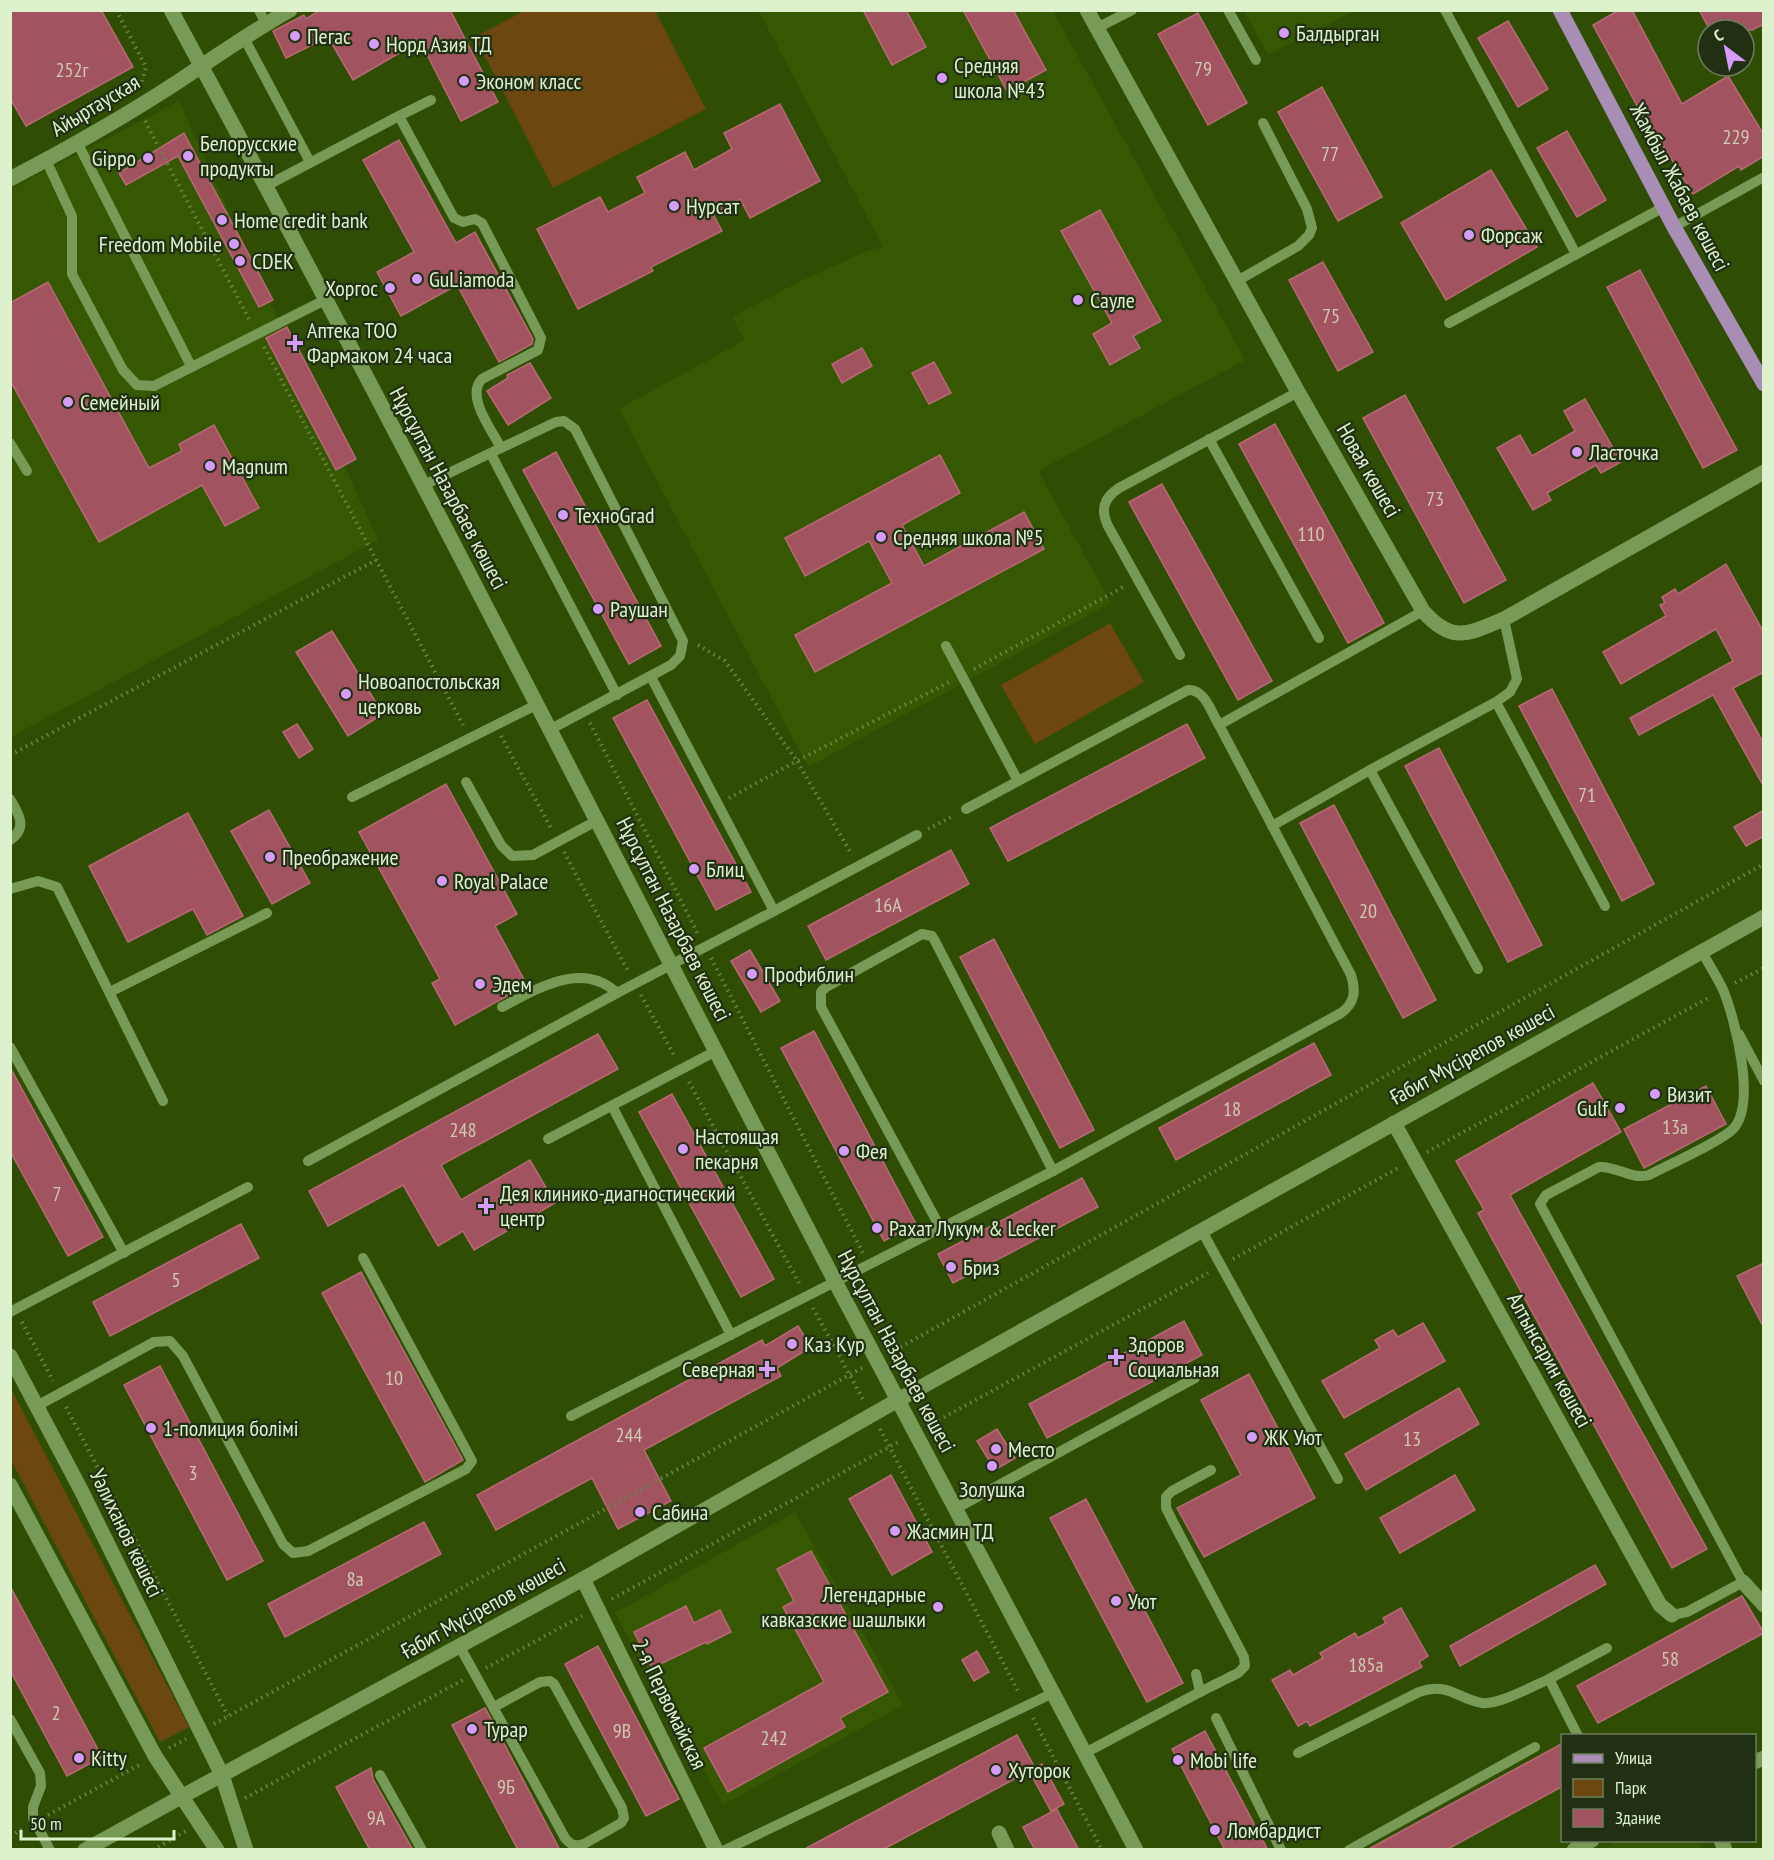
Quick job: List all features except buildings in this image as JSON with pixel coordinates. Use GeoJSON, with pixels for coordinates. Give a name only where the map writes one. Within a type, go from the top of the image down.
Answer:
{"type":"FeatureCollection","features":[{"type":"Feature","properties":{"kind":"main road","name":"Нұрсұлтан Назарбаев көшесі"},"geometry":{"type":"LineString","coordinates":[[171,10],[538,704],[836,1283],[1136,1850]]}},
{"type":"Feature","properties":{"kind":"main road","name":"Айыртауская"},"geometry":{"type":"LineString","coordinates":[[10,179],[77,142],[201,66],[243,36],[262,17],[290,10]]}},
{"type":"Feature","properties":{"kind":"main road","name":"Новая көшесі"},"geometry":{"type":"LineString","coordinates":[[1087,10],[1236,281],[1423,610],[1442,629],[1454,634],[1473,632],[1504,619],[1764,472]]}},
{"type":"Feature","properties":{"kind":"main road","name":"Жамбыл Жабаев көшесі"},"geometry":{"type":"LineString","coordinates":[[1560,10],[1674,226],[1764,384]]}},
{"type":"Feature","properties":{"kind":"main road","name":"Ғабит Мүсірепов көшесі"},"geometry":{"type":"LineString","coordinates":[[85,1850],[583,1580],[898,1400],[1764,917]]}},
{"type":"Feature","properties":{"kind":"main road","name":"Алтынсарин көшесі"},"geometry":{"type":"LineString","coordinates":[[1394,1123],[1660,1605],[1672,1615]]}},
{"type":"Feature","properties":{"kind":"main road","name":"Уәлиханов көшесі"},"geometry":{"type":"LineString","coordinates":[[10,1356],[81,1490],[222,1775],[246,1850]]}},
{"type":"Feature","properties":{"kind":"main road"},"geometry":{"type":"LineString","coordinates":[[10,1485],[154,1756],[217,1850]]}},
{"type":"Feature","properties":{"kind":"main road","name":"2-я Первомайская"},"geometry":{"type":"LineString","coordinates":[[583,1580],[716,1850]]}},
{"type":"Feature","properties":{"kind":"main road"},"geometry":{"type":"LineString","coordinates":[[1743,1582],[1764,1605]]}},
{"type":"Feature","properties":{"kind":"main road"},"geometry":{"type":"LineString","coordinates":[[999,1833],[1007,1850]]}},
{"type":"Feature","properties":{"kind":"main road"},"geometry":{"type":"LineString","coordinates":[[1574,1850],[1588,1842]]}},
{"type":"Feature","properties":{"kind":"lane"},"geometry":{"type":"LineString","coordinates":[[1097,28],[1131,10]]}},
{"type":"Feature","properties":{"kind":"lane"},"geometry":{"type":"LineString","coordinates":[[1228,10],[1256,60]]}},
{"type":"Feature","properties":{"kind":"lane"},"geometry":{"type":"LineString","coordinates":[[1445,10],[1576,254]]}},
{"type":"Feature","properties":{"kind":"lane"},"geometry":{"type":"LineString","coordinates":[[243,36],[310,162]]}},
{"type":"Feature","properties":{"kind":"lane"},"geometry":{"type":"LineString","coordinates":[[266,186],[431,100]]}},
{"type":"Feature","properties":{"kind":"lane"},"geometry":{"type":"LineString","coordinates":[[399,116],[454,218],[463,222],[475,219],[482,223],[542,338],[538,350],[482,379],[476,385],[475,393],[478,402],[501,448]]}},
{"type":"Feature","properties":{"kind":"lane"},"geometry":{"type":"LineString","coordinates":[[1236,281],[1298,246],[1309,235],[1312,228],[1307,209],[1263,123]]}},
{"type":"Feature","properties":{"kind":"lane"},"geometry":{"type":"LineString","coordinates":[[77,142],[191,366]]}},
{"type":"Feature","properties":{"kind":"lane"},"geometry":{"type":"LineString","coordinates":[[46,160],[72,216],[72,274],[123,370],[133,382],[149,387],[325,300]]}},
{"type":"Feature","properties":{"kind":"lane"},"geometry":{"type":"LineString","coordinates":[[1674,226],[1764,177]]}},
{"type":"Feature","properties":{"kind":"lane"},"geometry":{"type":"LineString","coordinates":[[1449,322],[1664,207]]}},
{"type":"Feature","properties":{"kind":"lane"},"geometry":{"type":"LineString","coordinates":[[1180,655],[1106,521],[1103,510],[1106,499],[1119,488],[1299,392]]}},
{"type":"Feature","properties":{"kind":"lane"},"geometry":{"type":"LineString","coordinates":[[422,486],[556,422],[564,421],[575,429],[681,635],[684,646],[680,656],[651,677],[551,729]]}},
{"type":"Feature","properties":{"kind":"lane"},"geometry":{"type":"LineString","coordinates":[[1209,439],[1319,638]]}},
{"type":"Feature","properties":{"kind":"lane"},"geometry":{"type":"LineString","coordinates":[[10,443],[27,471]]}},
{"type":"Feature","properties":{"kind":"lane"},"geometry":{"type":"LineString","coordinates":[[491,454],[617,695]]}},
{"type":"Feature","properties":{"kind":"lane"},"geometry":{"type":"LineString","coordinates":[[1219,725],[1423,610]]}},
{"type":"Feature","properties":{"kind":"lane"},"geometry":{"type":"LineString","coordinates":[[1272,826],[1496,702],[1510,692],[1517,679],[1504,619]]}},
{"type":"Feature","properties":{"kind":"lane"},"geometry":{"type":"LineString","coordinates":[[946,645],[1018,781]]}},
{"type":"Feature","properties":{"kind":"lane"},"geometry":{"type":"LineString","coordinates":[[651,677],[720,803],[774,911]]}},
{"type":"Feature","properties":{"kind":"lane"},"geometry":{"type":"LineString","coordinates":[[571,1416],[1053,1171],[1341,1013],[1350,1005],[1355,991],[1351,975],[1219,725],[1202,696],[1194,690],[1188,690],[966,809]]}},
{"type":"Feature","properties":{"kind":"lane"},"geometry":{"type":"LineString","coordinates":[[1496,702],[1605,906]]}},
{"type":"Feature","properties":{"kind":"lane"},"geometry":{"type":"LineString","coordinates":[[352,797],[538,704]]}},
{"type":"Feature","properties":{"kind":"lane"},"geometry":{"type":"LineString","coordinates":[[1370,770],[1478,969]]}},
{"type":"Feature","properties":{"kind":"lane"},"geometry":{"type":"LineString","coordinates":[[466,782],[501,845],[512,856],[527,857],[598,820]]}},
{"type":"Feature","properties":{"kind":"lane"},"geometry":{"type":"LineString","coordinates":[[10,799],[19,814],[21,829],[10,840]]}},
{"type":"Feature","properties":{"kind":"lane"},"geometry":{"type":"LineString","coordinates":[[308,1161],[617,993],[917,835]]}},
{"type":"Feature","properties":{"kind":"lane"},"geometry":{"type":"LineString","coordinates":[[10,889],[38,881],[57,887],[163,1101]]}},
{"type":"Feature","properties":{"kind":"lane"},"geometry":{"type":"LineString","coordinates":[[110,992],[267,913]]}},
{"type":"Feature","properties":{"kind":"lane"},"geometry":{"type":"LineString","coordinates":[[941,1229],[821,1007],[820,998],[826,987],[922,934],[932,936],[935,941],[1053,1171]]}},
{"type":"Feature","properties":{"kind":"lane"},"geometry":{"type":"LineString","coordinates":[[1702,952],[1723,990],[1737,1028],[1764,1082]]}},
{"type":"Feature","properties":{"kind":"lane"},"geometry":{"type":"LineString","coordinates":[[502,1007],[541,987],[567,978],[601,982],[617,993]]}},
{"type":"Feature","properties":{"kind":"lane"},"geometry":{"type":"LineString","coordinates":[[1672,1615],[1687,1612],[1743,1582],[1540,1204],[1546,1195],[1599,1167],[1606,1167],[1636,1177],[1649,1175],[1734,1127],[1739,1120],[1743,1101],[1737,1028]]}},
{"type":"Feature","properties":{"kind":"lane"},"geometry":{"type":"LineString","coordinates":[[10,1047],[124,1253]]}},
{"type":"Feature","properties":{"kind":"lane"},"geometry":{"type":"LineString","coordinates":[[548,1139],[716,1051]]}},
{"type":"Feature","properties":{"kind":"lane"},"geometry":{"type":"LineString","coordinates":[[612,1106],[731,1335]]}},
{"type":"Feature","properties":{"kind":"lane"},"geometry":{"type":"LineString","coordinates":[[13,1311],[248,1187]]}},
{"type":"Feature","properties":{"kind":"lane"},"geometry":{"type":"LineString","coordinates":[[1202,1231],[1338,1479]]}},
{"type":"Feature","properties":{"kind":"lane"},"geometry":{"type":"LineString","coordinates":[[37,1406],[154,1342],[170,1341],[183,1356],[283,1544],[293,1553],[308,1551],[466,1469],[472,1461],[363,1258]]}},
{"type":"Feature","properties":{"kind":"lane"},"geometry":{"type":"LineString","coordinates":[[955,1509],[1195,1378]]}},
{"type":"Feature","properties":{"kind":"lane"},"geometry":{"type":"LineString","coordinates":[[1085,1753],[1238,1673],[1245,1666],[1244,1657],[1166,1508],[1166,1497],[1172,1491],[1211,1470]]}},
{"type":"Feature","properties":{"kind":"lane"},"geometry":{"type":"LineString","coordinates":[[460,1647],[568,1842],[579,1846],[621,1823],[624,1818],[622,1808],[554,1684],[550,1681],[540,1682],[494,1707]]}},
{"type":"Feature","properties":{"kind":"lane"},"geometry":{"type":"LineString","coordinates":[[1298,1753],[1433,1688],[1447,1688],[1474,1700],[1489,1703],[1549,1679],[1607,1648]]}},
{"type":"Feature","properties":{"kind":"lane"},"geometry":{"type":"LineString","coordinates":[[1196,1674],[1200,1692]]}},
{"type":"Feature","properties":{"kind":"lane"},"geometry":{"type":"LineString","coordinates":[[1549,1679],[1577,1734]]}},
{"type":"Feature","properties":{"kind":"lane"},"geometry":{"type":"LineString","coordinates":[[725,1850],[1053,1693]]}},
{"type":"Feature","properties":{"kind":"lane"},"geometry":{"type":"LineString","coordinates":[[1216,1718],[1281,1850]]}},
{"type":"Feature","properties":{"kind":"lane"},"geometry":{"type":"LineString","coordinates":[[11,1720],[41,1779],[40,1792],[32,1813],[50,1850]]}},
{"type":"Feature","properties":{"kind":"lane"},"geometry":{"type":"LineString","coordinates":[[1349,1850],[1535,1747]]}},
{"type":"Feature","properties":{"kind":"lane"},"geometry":{"type":"LineString","coordinates":[[380,1774],[422,1850]]}},
{"type":"Feature","properties":{"kind":"path"},"geometry":{"type":"LineString","coordinates":[[116,10],[146,67],[137,106],[466,730],[500,733],[634,984],[890,1447],[1102,1850]]}},
{"type":"Feature","properties":{"kind":"path"},"geometry":{"type":"LineString","coordinates":[[10,754],[376,560]]}},
{"type":"Feature","properties":{"kind":"path"},"geometry":{"type":"LineString","coordinates":[[720,803],[1138,579]]}},
{"type":"Feature","properties":{"kind":"path"},"geometry":{"type":"LineString","coordinates":[[681,635],[725,661],[797,760],[858,866]]}},
{"type":"Feature","properties":{"kind":"path"},"geometry":{"type":"LineString","coordinates":[[584,712],[870,1265]]}},
{"type":"Feature","properties":{"kind":"path"},"geometry":{"type":"LineString","coordinates":[[917,835],[966,809]]}},
{"type":"Feature","properties":{"kind":"path"},"geometry":{"type":"LineString","coordinates":[[233,1804],[598,1607],[1764,968]]}},
{"type":"Feature","properties":{"kind":"path"},"geometry":{"type":"LineString","coordinates":[[13,1311],[60,1394],[228,1716]]}},
{"type":"Feature","properties":{"kind":"path"},"geometry":{"type":"LineString","coordinates":[[153,1850],[199,1824]]}},
{"type":"Feature","properties":{"kind":"shaded area"},"geometry":{"type":"Polygon","coordinates":[[[759,11],[1053,11],[1245,360],[1038,471],[1111,603],[808,767],[619,409],[745,340],[732,317],[803,280],[867,251],[883,247],[759,11]]]}},
{"type":"Feature","properties":{"kind":"shaded area","name":"Балдырган"},"geometry":{"type":"Polygon","coordinates":[[[1244,11],[1354,11],[1268,55],[1244,11]]]}},
{"type":"Feature","properties":{"kind":"shaded area"},"geometry":{"type":"Polygon","coordinates":[[[179,101],[378,540],[11,737],[11,189],[179,101]]]}},
{"type":"Feature","properties":{"kind":"shaded area"},"geometry":{"type":"Polygon","coordinates":[[[795,1512],[903,1705],[723,1805],[615,1613],[795,1512]]]}},
{"type":"Feature","properties":{"kind":"shaded area"},"geometry":{"type":"Polygon","coordinates":[[[1618,1842],[1698,1842],[1702,1849],[1602,1849],[1618,1842]]]}},
{"type":"Feature","properties":{"kind":"green space"},"geometry":{"type":"Polygon","coordinates":[[[526,10],[655,11],[706,109],[553,188],[475,37],[526,10]]]}},
{"type":"Feature","properties":{"kind":"green space"},"geometry":{"type":"Polygon","coordinates":[[[1110,623],[1144,682],[1035,744],[1001,685],[1110,623]]]}},
{"type":"Feature","properties":{"kind":"green space"},"geometry":{"type":"Polygon","coordinates":[[[11,1389],[189,1727],[160,1742],[11,1460],[11,1389]]]}},
{"type":"Feature","properties":{"kind":"place","name":"Балдырган"},"geometry":{"type":"Point","coordinates":[1284,33]}},
{"type":"Feature","properties":{"kind":"place","name":"Пегас"},"geometry":{"type":"Point","coordinates":[295,36]}},
{"type":"Feature","properties":{"kind":"place","name":"Норд Азия ТД"},"geometry":{"type":"Point","coordinates":[374,44]}},
{"type":"Feature","properties":{"kind":"place","name":"Средняя школа №43"},"geometry":{"type":"Point","coordinates":[942,78]}},
{"type":"Feature","properties":{"kind":"place","name":"Эконом класс"},"geometry":{"type":"Point","coordinates":[464,81]}},
{"type":"Feature","properties":{"kind":"place","name":"Белорусские продукты"},"geometry":{"type":"Point","coordinates":[188,156]}},
{"type":"Feature","properties":{"kind":"place","name":"Gippo"},"geometry":{"type":"Point","coordinates":[148,158]}},
{"type":"Feature","properties":{"kind":"place","name":"Нурсат"},"geometry":{"type":"Point","coordinates":[674,206]}},
{"type":"Feature","properties":{"kind":"place","name":"Home credit bank"},"geometry":{"type":"Point","coordinates":[222,220]}},
{"type":"Feature","properties":{"kind":"place","name":"Форсаж"},"geometry":{"type":"Point","coordinates":[1469,235]}},
{"type":"Feature","properties":{"kind":"place","name":"Freedom Mobile"},"geometry":{"type":"Point","coordinates":[234,244]}},
{"type":"Feature","properties":{"kind":"place","name":"CDEK"},"geometry":{"type":"Point","coordinates":[240,261]}},
{"type":"Feature","properties":{"kind":"place","name":"GuLiamoda"},"geometry":{"type":"Point","coordinates":[417,279]}},
{"type":"Feature","properties":{"kind":"place","name":"Хоргос"},"geometry":{"type":"Point","coordinates":[390,288]}},
{"type":"Feature","properties":{"kind":"place","name":"Сауле"},"geometry":{"type":"Point","coordinates":[1078,300]}},
{"type":"Feature","properties":{"kind":"place","name":"Аптека ТОО Фармаком 24 часа"},"geometry":{"type":"Point","coordinates":[295,343]}},
{"type":"Feature","properties":{"kind":"place","name":"Семейный"},"geometry":{"type":"Point","coordinates":[68,402]}},
{"type":"Feature","properties":{"kind":"place","name":"Ласточка"},"geometry":{"type":"Point","coordinates":[1577,452]}},
{"type":"Feature","properties":{"kind":"place","name":"Magnum"},"geometry":{"type":"Point","coordinates":[210,466]}},
{"type":"Feature","properties":{"kind":"place","name":"ТехноGrad"},"geometry":{"type":"Point","coordinates":[563,515]}},
{"type":"Feature","properties":{"kind":"place","name":"Средняя школа №5"},"geometry":{"type":"Point","coordinates":[881,537]}},
{"type":"Feature","properties":{"kind":"place","name":"Раушан"},"geometry":{"type":"Point","coordinates":[598,609]}},
{"type":"Feature","properties":{"kind":"place","name":"Новоапостольская церковь"},"geometry":{"type":"Point","coordinates":[346,694]}},
{"type":"Feature","properties":{"kind":"place","name":"Преображение"},"geometry":{"type":"Point","coordinates":[270,857]}},
{"type":"Feature","properties":{"kind":"place","name":"Блиц"},"geometry":{"type":"Point","coordinates":[694,869]}},
{"type":"Feature","properties":{"kind":"place","name":"Royal Palace"},"geometry":{"type":"Point","coordinates":[442,881]}},
{"type":"Feature","properties":{"kind":"place","name":"Профиблин"},"geometry":{"type":"Point","coordinates":[752,974]}},
{"type":"Feature","properties":{"kind":"place","name":"Эдем"},"geometry":{"type":"Point","coordinates":[480,984]}},
{"type":"Feature","properties":{"kind":"place","name":"Визит"},"geometry":{"type":"Point","coordinates":[1655,1094]}},
{"type":"Feature","properties":{"kind":"place","name":"Gulf"},"geometry":{"type":"Point","coordinates":[1620,1108]}},
{"type":"Feature","properties":{"kind":"place","name":"Настоящая пекарня"},"geometry":{"type":"Point","coordinates":[683,1149]}},
{"type":"Feature","properties":{"kind":"place","name":"Фея"},"geometry":{"type":"Point","coordinates":[844,1151]}},
{"type":"Feature","properties":{"kind":"place","name":"Дея клинико-диагностический центр"},"geometry":{"type":"Point","coordinates":[486,1206]}},
{"type":"Feature","properties":{"kind":"place","name":"Рахат Лукум & Lecker"},"geometry":{"type":"Point","coordinates":[877,1228]}},
{"type":"Feature","properties":{"kind":"place","name":"Бриз"},"geometry":{"type":"Point","coordinates":[951,1267]}},
{"type":"Feature","properties":{"kind":"place","name":"Каз Кур"},"geometry":{"type":"Point","coordinates":[792,1344]}},
{"type":"Feature","properties":{"kind":"place","name":"Здоров Социальная"},"geometry":{"type":"Point","coordinates":[1116,1357]}},
{"type":"Feature","properties":{"kind":"place","name":"Северная"},"geometry":{"type":"Point","coordinates":[767,1369]}},
{"type":"Feature","properties":{"kind":"place","name":"1-полиция болiмi"},"geometry":{"type":"Point","coordinates":[151,1428]}},
{"type":"Feature","properties":{"kind":"place","name":"ЖК Уют"},"geometry":{"type":"Point","coordinates":[1252,1437]}},
{"type":"Feature","properties":{"kind":"place","name":"Место"},"geometry":{"type":"Point","coordinates":[996,1449]}},
{"type":"Feature","properties":{"kind":"place","name":"Золушка"},"geometry":{"type":"Point","coordinates":[992,1466]}},
{"type":"Feature","properties":{"kind":"place","name":"Сабина"},"geometry":{"type":"Point","coordinates":[640,1512]}},
{"type":"Feature","properties":{"kind":"place","name":"Жасмин ТД"},"geometry":{"type":"Point","coordinates":[895,1531]}},
{"type":"Feature","properties":{"kind":"place","name":"Уют"},"geometry":{"type":"Point","coordinates":[1116,1601]}},
{"type":"Feature","properties":{"kind":"place","name":"Легендарные кавказские шашлыки"},"geometry":{"type":"Point","coordinates":[938,1607]}},
{"type":"Feature","properties":{"kind":"place","name":"Турар"},"geometry":{"type":"Point","coordinates":[472,1729]}},
{"type":"Feature","properties":{"kind":"place","name":"Kitty"},"geometry":{"type":"Point","coordinates":[79,1758]}},
{"type":"Feature","properties":{"kind":"place","name":"Mobi life"},"geometry":{"type":"Point","coordinates":[1178,1760]}},
{"type":"Feature","properties":{"kind":"place","name":"Хуторок"},"geometry":{"type":"Point","coordinates":[996,1770]}},
{"type":"Feature","properties":{"kind":"place","name":"Ломбардист"},"geometry":{"type":"Point","coordinates":[1215,1830]}}]}
